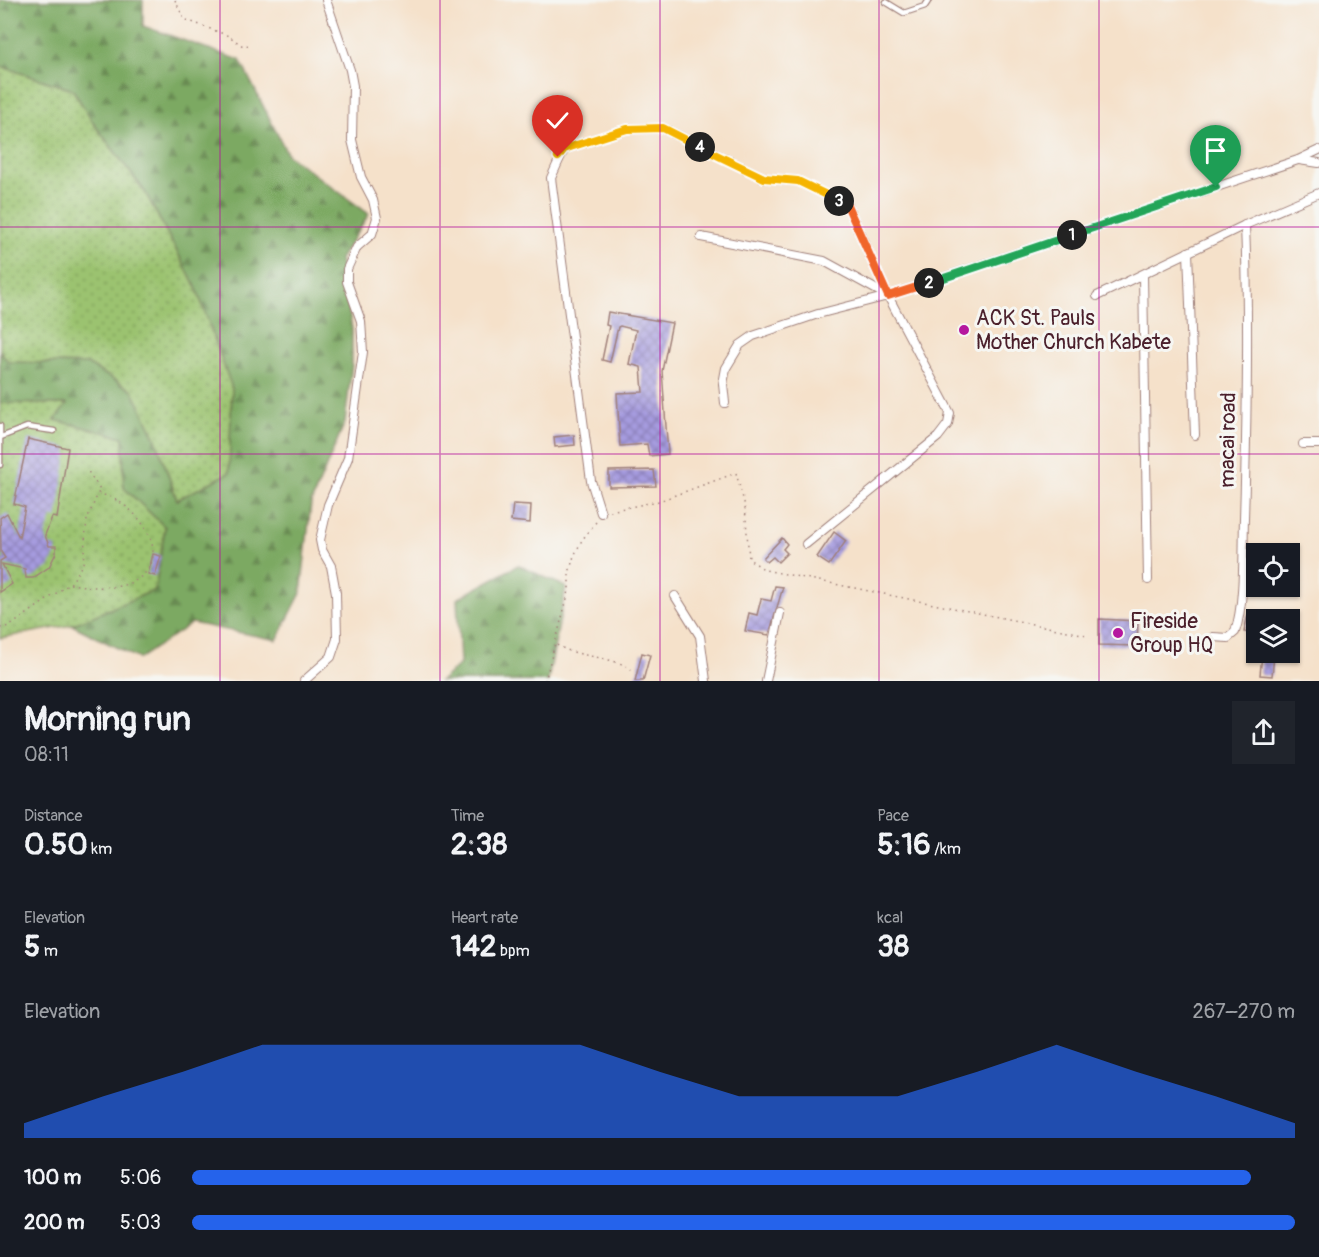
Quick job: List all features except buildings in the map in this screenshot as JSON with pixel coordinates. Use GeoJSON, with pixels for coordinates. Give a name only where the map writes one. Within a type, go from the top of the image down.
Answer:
{"type":"FeatureCollection","features":[{"type":"Feature","properties":{"kind":"street"},"geometry":{"type":"LineString","coordinates":[[304,681],[331,657],[337,639],[336,592],[331,566],[322,550],[320,540],[328,505],[348,458],[363,352],[361,321],[346,282],[346,269],[357,248],[372,234],[377,218],[377,210],[361,177],[354,148],[353,86],[350,70],[326,0]]}},
{"type":"Feature","properties":{"kind":"street"},"geometry":{"type":"LineString","coordinates":[[601,513],[591,481],[551,178],[564,149],[627,129],[663,128],[764,178],[798,181],[847,205],[888,296],[945,399],[950,413],[948,424],[938,437],[806,544]]}},
{"type":"Feature","properties":{"kind":"street"},"geometry":{"type":"LineString","coordinates":[[725,403],[723,384],[726,368],[740,345],[753,336],[818,314],[888,296],[1298,160],[1319,150]]}},
{"type":"Feature","properties":{"kind":"street"},"geometry":{"type":"LineString","coordinates":[[1298,160],[1319,163]]}},
{"type":"Feature","properties":{"kind":"street"},"geometry":{"type":"LineString","coordinates":[[1097,296],[1245,225],[1319,193]]}},
{"type":"Feature","properties":{"kind":"street","name":"macai road"},"geometry":{"type":"LineString","coordinates":[[1213,637],[1228,638],[1235,632],[1241,587],[1246,459],[1248,290],[1245,225]]}},
{"type":"Feature","properties":{"kind":"street"},"geometry":{"type":"LineString","coordinates":[[701,237],[824,261],[888,296]]}},
{"type":"Feature","properties":{"kind":"street"},"geometry":{"type":"LineString","coordinates":[[1188,252],[1195,435]]}},
{"type":"Feature","properties":{"kind":"street"},"geometry":{"type":"LineString","coordinates":[[1143,275],[1148,580]]}},
{"type":"Feature","properties":{"kind":"street"},"geometry":{"type":"LineString","coordinates":[[1303,444],[1319,444]]}},
{"type":"Feature","properties":{"kind":"street"},"geometry":{"type":"LineString","coordinates":[[675,596],[700,636],[706,681]]}},
{"type":"Feature","properties":{"kind":"street"},"geometry":{"type":"LineString","coordinates":[[766,681],[780,613]]}},
{"type":"Feature","properties":{"kind":"lane"},"geometry":{"type":"LineString","coordinates":[[886,2],[904,13],[925,6],[929,0]]}},
{"type":"Feature","properties":{"kind":"lane"},"geometry":{"type":"LineString","coordinates":[[0,426],[0,462]]}},
{"type":"Feature","properties":{"kind":"lane"},"geometry":{"type":"LineString","coordinates":[[1,437],[27,427],[54,430]]}},
{"type":"Feature","properties":{"kind":"path"},"geometry":{"type":"LineString","coordinates":[[175,0],[183,19],[229,36],[243,46],[251,45]]}},
{"type":"Feature","properties":{"kind":"path"},"geometry":{"type":"LineString","coordinates":[[0,628],[10,626],[70,584],[82,563],[87,519],[100,489],[87,470]]}},
{"type":"Feature","properties":{"kind":"path"},"geometry":{"type":"LineString","coordinates":[[545,681],[556,645],[574,556],[601,513],[659,501],[736,473],[745,506],[749,559],[765,570],[1087,634]]}},
{"type":"Feature","properties":{"kind":"path"},"geometry":{"type":"LineString","coordinates":[[70,584],[122,586],[140,578],[149,567],[152,558],[151,543],[144,522],[117,500],[98,494]]}},
{"type":"Feature","properties":{"kind":"path"},"geometry":{"type":"LineString","coordinates":[[556,645],[568,652],[584,653],[627,666],[633,671]]}},
{"type":"Feature","properties":{"kind":"green space"},"geometry":{"type":"Polygon","coordinates":[[[0,0],[143,0],[143,26],[240,60],[288,155],[369,214],[340,259],[352,329],[352,364],[345,422],[311,503],[301,593],[277,640],[192,623],[139,659],[72,625],[155,590],[165,527],[124,488],[123,437],[55,420],[67,404],[0,403],[0,351],[8,362],[87,364],[132,390],[155,437],[177,500],[229,473],[232,388],[196,287],[145,192],[94,124],[73,90],[0,66],[0,0]]]}},
{"type":"Feature","properties":{"kind":"green space"},"geometry":{"type":"Polygon","coordinates":[[[0,66],[73,90],[94,124],[145,192],[196,287],[232,388],[229,473],[177,500],[155,437],[132,390],[87,364],[8,362],[0,351],[0,66]]]}},
{"type":"Feature","properties":{"kind":"green space"},"geometry":{"type":"Polygon","coordinates":[[[0,403],[68,404],[56,420],[123,437],[124,488],[165,527],[155,590],[72,625],[0,638],[0,403]]]}},
{"type":"Feature","properties":{"kind":"green space"},"geometry":{"type":"Polygon","coordinates":[[[518,565],[566,587],[548,681],[440,681],[460,664],[457,599],[518,565]]]}},
{"type":"Feature","properties":{"kind":"place","name":"ACK St. Pauls Mother Church Kabete"},"geometry":{"type":"Point","coordinates":[964,330]}},
{"type":"Feature","properties":{"kind":"place","name":"Fireside Group HQ"},"geometry":{"type":"Point","coordinates":[1118,633]}},
{"type":"Feature","properties":{"kind":"route"},"geometry":{"type":"LineString","coordinates":[[558,157],[564,149],[627,129],[663,128],[764,178],[798,181],[847,205],[879,281],[888,296],[1216,187]]}}]}
